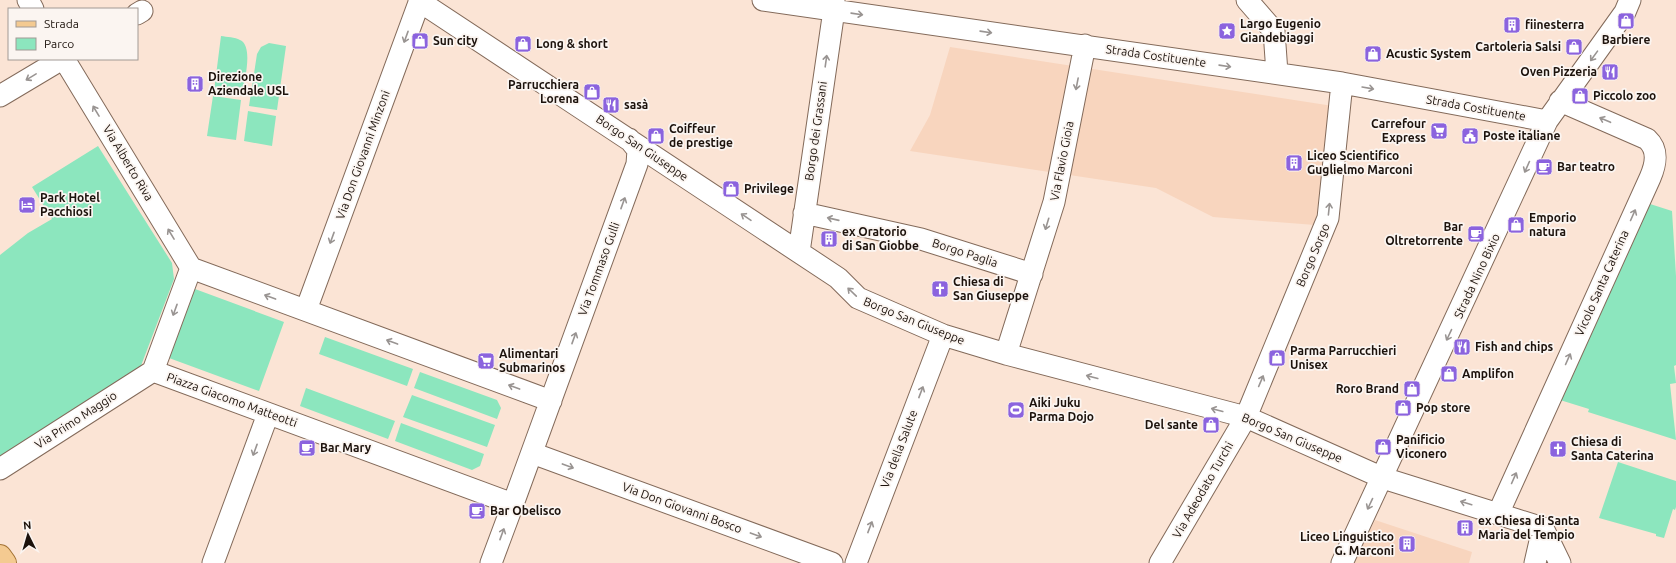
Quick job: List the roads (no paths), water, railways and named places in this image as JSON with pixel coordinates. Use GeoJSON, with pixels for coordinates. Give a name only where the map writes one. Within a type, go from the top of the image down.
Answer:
{"type":"FeatureCollection","features":[{"type":"Feature","properties":{"kind":"main road"},"geometry":{"type":"LineString","coordinates":[[0,556],[5,563]]}},
{"type":"Feature","properties":{"kind":"street","name":"Borgo San Giuseppe"},"geometry":{"type":"LineString","coordinates":[[420,0],[838,278],[858,298],[943,335],[1006,354],[1246,417],[1383,478],[1543,528]]}},
{"type":"Feature","properties":{"kind":"street","name":"Via Don Giovanni Minzoni"},"geometry":{"type":"LineString","coordinates":[[306,310],[420,0]]}},
{"type":"Feature","properties":{"kind":"street","name":"Strada Costituente"},"geometry":{"type":"LineString","coordinates":[[763,0],[834,5],[1085,46],[1342,83],[1547,120]]}},
{"type":"Feature","properties":{"kind":"street"},"geometry":{"type":"LineString","coordinates":[[1247,0],[1274,31],[1277,74]]}},
{"type":"Feature","properties":{"kind":"street","name":"Strada Nino Bixio"},"geometry":{"type":"LineString","coordinates":[[1342,563],[1383,478],[1547,120],[1625,12],[1630,0]]}},
{"type":"Feature","properties":{"kind":"street","name":"Borgo dei Grassani"},"geometry":{"type":"LineString","coordinates":[[799,252],[834,5]]}},
{"type":"Feature","properties":{"kind":"street","name":"Via Flavio Gioia"},"geometry":{"type":"LineString","coordinates":[[1006,354],[1054,202],[1085,46]]}},
{"type":"Feature","properties":{"kind":"street"},"geometry":{"type":"LineString","coordinates":[[0,96],[61,60]]}},
{"type":"Feature","properties":{"kind":"street","name":"Via Alberto Riva"},"geometry":{"type":"LineString","coordinates":[[64,60],[191,268]]}},
{"type":"Feature","properties":{"kind":"street","name":"Borgo Sorgo"},"geometry":{"type":"LineString","coordinates":[[1246,417],[1328,218],[1342,83]]}},
{"type":"Feature","properties":{"kind":"street","name":"Vicolo Santa Caterina"},"geometry":{"type":"LineString","coordinates":[[1498,514],[1656,160],[1653,146],[1647,139],[1560,101]]}},
{"type":"Feature","properties":{"kind":"street","name":"Via Tommaso Gulli"},"geometry":{"type":"LineString","coordinates":[[550,401],[637,164],[638,150],[629,139]]}},
{"type":"Feature","properties":{"kind":"street","name":"Borgo Paglia"},"geometry":{"type":"LineString","coordinates":[[804,213],[921,239],[1032,274]]}},
{"type":"Feature","properties":{"kind":"street"},"geometry":{"type":"LineString","coordinates":[[191,268],[550,401],[491,563]]}},
{"type":"Feature","properties":{"kind":"street","name":"Piazza Giacomo Matteotti"},"geometry":{"type":"LineString","coordinates":[[191,268],[153,371],[513,504]]}},
{"type":"Feature","properties":{"kind":"street","name":"Via della Salute"},"geometry":{"type":"LineString","coordinates":[[856,563],[943,335]]}},
{"type":"Feature","properties":{"kind":"street","name":"Via Primo Maggio"},"geometry":{"type":"LineString","coordinates":[[0,468],[153,371]]}},
{"type":"Feature","properties":{"kind":"street"},"geometry":{"type":"LineString","coordinates":[[213,563],[268,414]]}},
{"type":"Feature","properties":{"kind":"street","name":"Via Adeodato Turchi"},"geometry":{"type":"LineString","coordinates":[[1160,563],[1246,417]]}},
{"type":"Feature","properties":{"kind":"street","name":"Via Don Giovanni Bosco"},"geometry":{"type":"LineString","coordinates":[[532,453],[832,563]]}},
{"type":"Feature","properties":{"kind":"street"},"geometry":{"type":"LineString","coordinates":[[1535,563],[1543,528]]}},
{"type":"Feature","properties":{"kind":"street"},"geometry":{"type":"LineString","coordinates":[[1543,528],[1560,563]]}},
{"type":"Feature","properties":{"kind":"place","name":"Barbiere"},"geometry":{"type":"Point","coordinates":[1626,21]}},
{"type":"Feature","properties":{"kind":"place","name":"fiinesterra"},"geometry":{"type":"Point","coordinates":[1512,25]}},
{"type":"Feature","properties":{"kind":"place","name":"Largo Eugenio Giandebiaggi"},"geometry":{"type":"Point","coordinates":[1227,31]}},
{"type":"Feature","properties":{"kind":"place","name":"Sun city"},"geometry":{"type":"Point","coordinates":[420,41]}},
{"type":"Feature","properties":{"kind":"place","name":"Long & short"},"geometry":{"type":"Point","coordinates":[523,44]}},
{"type":"Feature","properties":{"kind":"place","name":"Cartoleria Salsi"},"geometry":{"type":"Point","coordinates":[1574,47]}},
{"type":"Feature","properties":{"kind":"place","name":"Acustic System"},"geometry":{"type":"Point","coordinates":[1373,54]}},
{"type":"Feature","properties":{"kind":"place","name":"Oven Pizzeria"},"geometry":{"type":"Point","coordinates":[1610,72]}},
{"type":"Feature","properties":{"kind":"place","name":"Direzione Aziendale USL"},"geometry":{"type":"Point","coordinates":[195,84]}},
{"type":"Feature","properties":{"kind":"place","name":"Parrucchiera Lorena"},"geometry":{"type":"Point","coordinates":[592,92]}},
{"type":"Feature","properties":{"kind":"place","name":"Piccolo zoo"},"geometry":{"type":"Point","coordinates":[1580,96]}},
{"type":"Feature","properties":{"kind":"place","name":"sasà"},"geometry":{"type":"Point","coordinates":[611,105]}},
{"type":"Feature","properties":{"kind":"place","name":"Carrefour Express"},"geometry":{"type":"Point","coordinates":[1439,131]}},
{"type":"Feature","properties":{"kind":"place","name":"Coiffeur de prestige"},"geometry":{"type":"Point","coordinates":[656,136]}},
{"type":"Feature","properties":{"kind":"place","name":"Poste italiane"},"geometry":{"type":"Point","coordinates":[1470,136]}},
{"type":"Feature","properties":{"kind":"place","name":"Liceo Scientifico Guglielmo Marconi"},"geometry":{"type":"Point","coordinates":[1294,163]}},
{"type":"Feature","properties":{"kind":"place","name":"Bar teatro"},"geometry":{"type":"Point","coordinates":[1544,167]}},
{"type":"Feature","properties":{"kind":"place","name":"Privilege"},"geometry":{"type":"Point","coordinates":[731,189]}},
{"type":"Feature","properties":{"kind":"place","name":"Park Hotel Pacchiosi"},"geometry":{"type":"Point","coordinates":[27,205]}},
{"type":"Feature","properties":{"kind":"place","name":"Emporio natura"},"geometry":{"type":"Point","coordinates":[1516,225]}},
{"type":"Feature","properties":{"kind":"place","name":"Bar Oltretorrente"},"geometry":{"type":"Point","coordinates":[1476,234]}},
{"type":"Feature","properties":{"kind":"place","name":"ex Oratorio di San Giobbe"},"geometry":{"type":"Point","coordinates":[829,239]}},
{"type":"Feature","properties":{"kind":"place","name":"Chiesa di San Giuseppe"},"geometry":{"type":"Point","coordinates":[940,289]}},
{"type":"Feature","properties":{"kind":"place","name":"Fish and chips"},"geometry":{"type":"Point","coordinates":[1462,347]}},
{"type":"Feature","properties":{"kind":"place","name":"Parma Parrucchieri Unisex"},"geometry":{"type":"Point","coordinates":[1277,358]}},
{"type":"Feature","properties":{"kind":"place","name":"Alimentari Submarinos"},"geometry":{"type":"Point","coordinates":[486,361]}},
{"type":"Feature","properties":{"kind":"place","name":"Amplifon"},"geometry":{"type":"Point","coordinates":[1449,374]}},
{"type":"Feature","properties":{"kind":"place","name":"Roro Brand"},"geometry":{"type":"Point","coordinates":[1412,389]}},
{"type":"Feature","properties":{"kind":"place","name":"Pop store"},"geometry":{"type":"Point","coordinates":[1403,408]}},
{"type":"Feature","properties":{"kind":"place","name":"Aiki Juku Parma Dojo"},"geometry":{"type":"Point","coordinates":[1016,410]}},
{"type":"Feature","properties":{"kind":"place","name":"Del sante"},"geometry":{"type":"Point","coordinates":[1211,425]}},
{"type":"Feature","properties":{"kind":"place","name":"Panificio Viconero"},"geometry":{"type":"Point","coordinates":[1383,447]}},
{"type":"Feature","properties":{"kind":"place","name":"Bar Mary"},"geometry":{"type":"Point","coordinates":[307,448]}},
{"type":"Feature","properties":{"kind":"place","name":"Chiesa di Santa Caterina"},"geometry":{"type":"Point","coordinates":[1558,449]}},
{"type":"Feature","properties":{"kind":"place","name":"Bar Obelisco"},"geometry":{"type":"Point","coordinates":[477,511]}},
{"type":"Feature","properties":{"kind":"place","name":"ex Chiesa di Santa Maria del Tempio"},"geometry":{"type":"Point","coordinates":[1465,528]}},
{"type":"Feature","properties":{"kind":"place","name":"Liceo Linguistico G. Marconi"},"geometry":{"type":"Point","coordinates":[1407,544]}}]}
